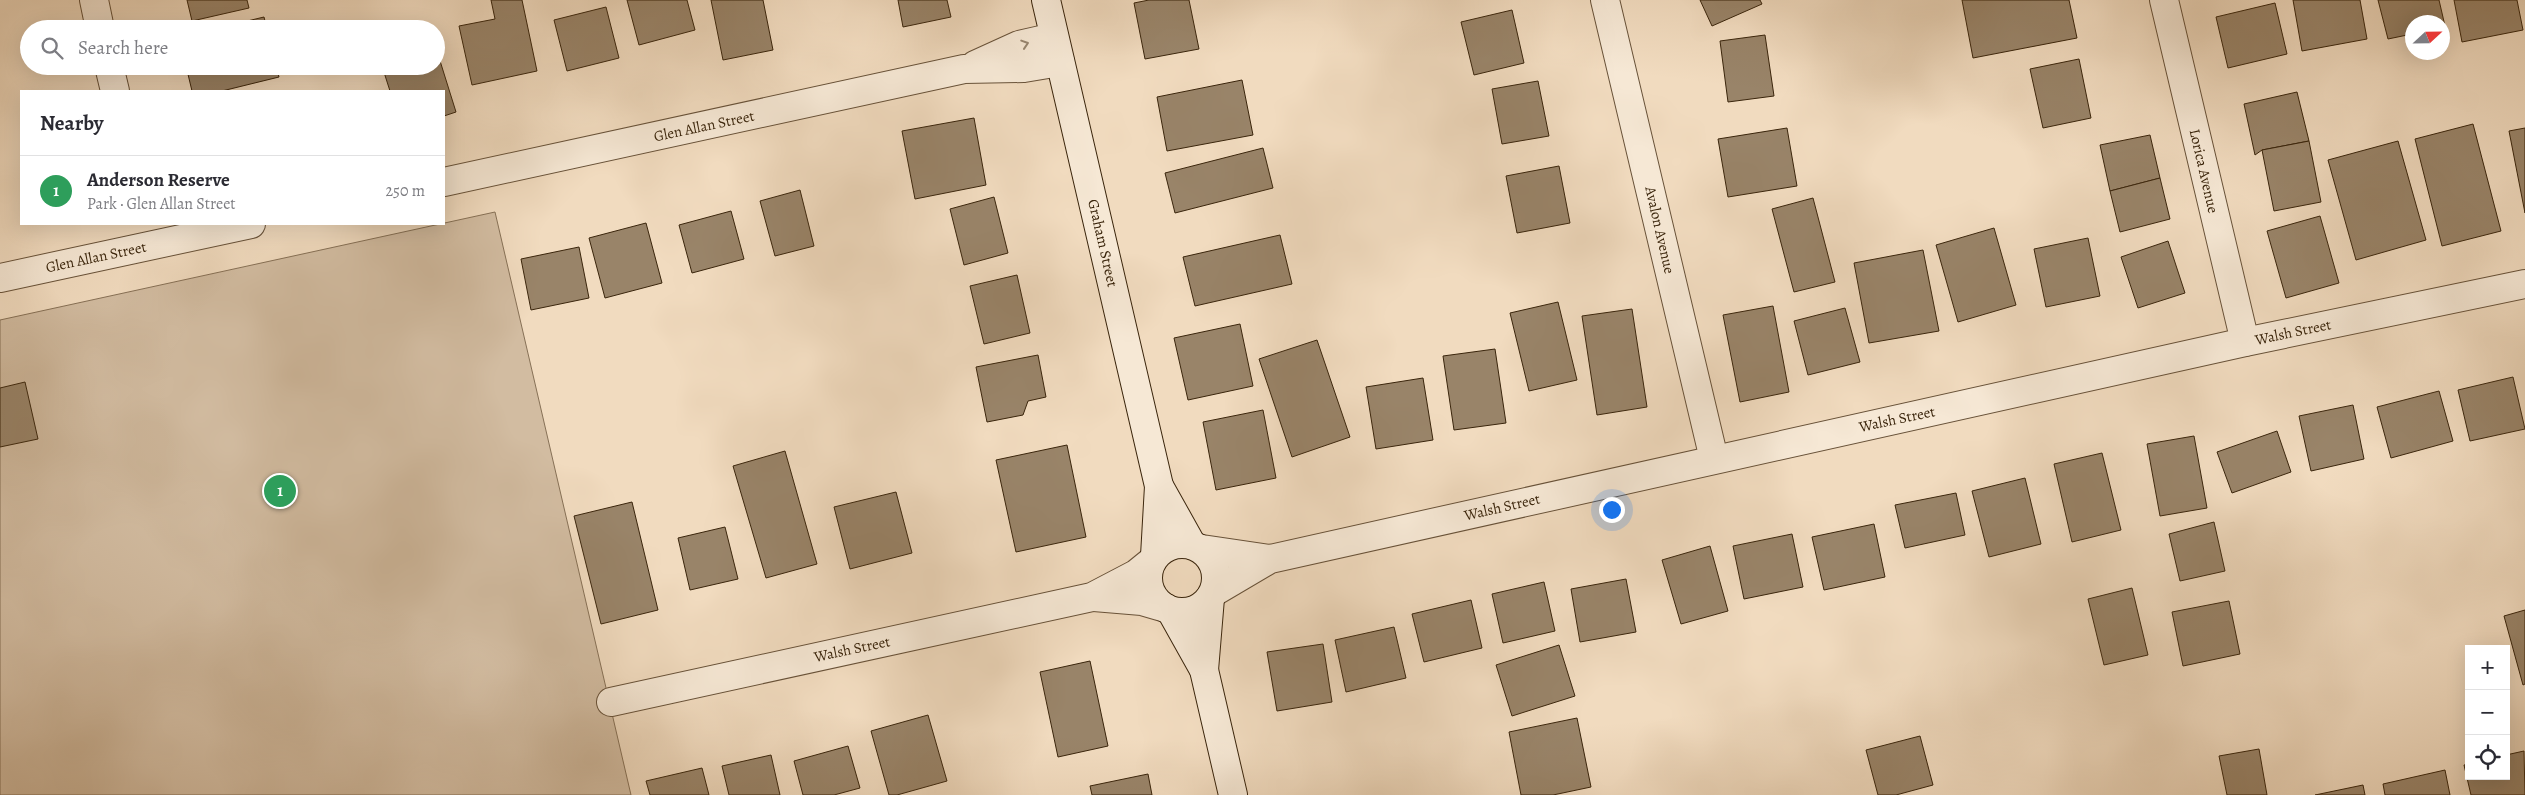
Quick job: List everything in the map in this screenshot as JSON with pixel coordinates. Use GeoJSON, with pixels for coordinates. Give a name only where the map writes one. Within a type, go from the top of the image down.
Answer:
{"type":"FeatureCollection","features":[{"type":"Feature","properties":{"kind":"street"},"geometry":{"type":"LineString","coordinates":[[94,0],[98,20]]}},
{"type":"Feature","properties":{"kind":"street","name":"Graham Street"},"geometry":{"type":"LineString","coordinates":[[1046,0],[1160,486],[1197,547]]}},
{"type":"Feature","properties":{"kind":"street","name":"Avalon Avenue"},"geometry":{"type":"LineString","coordinates":[[1605,0],[1714,459]]}},
{"type":"Feature","properties":{"kind":"street","name":"Lorica Avenue"},"geometry":{"type":"LineString","coordinates":[[2164,0],[2245,342]]}},
{"type":"Feature","properties":{"kind":"street","name":"Glen Allan Street"},"geometry":{"type":"LineString","coordinates":[[445,182],[964,69],[1019,45],[1057,50]]}},
{"type":"Feature","properties":{"kind":"street"},"geometry":{"type":"LineString","coordinates":[[111,75],[115,90]]}},
{"type":"Feature","properties":{"kind":"street","name":"Glen Allan Street"},"geometry":{"type":"LineString","coordinates":[[0,278],[148,235],[242,225]]}},
{"type":"Feature","properties":{"kind":"street","name":"Walsh Street"},"geometry":{"type":"LineString","coordinates":[[1212,595],[1270,559],[2245,342],[2525,284]]}},
{"type":"Feature","properties":{"kind":"street","name":"Graham Street"},"geometry":{"type":"LineString","coordinates":[[1154,558],[1160,486]]}},
{"type":"Feature","properties":{"kind":"street"},"geometry":{"type":"LineString","coordinates":[[1204,670],[1212,595],[1217,580],[1216,568],[1210,558],[1197,547],[1172,545],[1154,558],[1148,571],[1150,587],[1157,601],[1169,609],[1204,670],[1233,795]]}},
{"type":"Feature","properties":{"kind":"street","name":"Walsh Street"},"geometry":{"type":"LineString","coordinates":[[1197,547],[1270,559]]}},
{"type":"Feature","properties":{"kind":"street","name":"Walsh Street"},"geometry":{"type":"LineString","coordinates":[[611,702],[1092,597],[1136,574],[1154,558]]}},
{"type":"Feature","properties":{"kind":"street"},"geometry":{"type":"LineString","coordinates":[[1169,609],[1193,611],[1203,606],[1212,595]]}},
{"type":"Feature","properties":{"kind":"street","name":"Walsh Street"},"geometry":{"type":"LineString","coordinates":[[1092,597],[1142,601],[1169,609]]}},
{"type":"Feature","properties":{"kind":"shaded area"},"geometry":{"type":"Polygon","coordinates":[[[495,212],[631,795],[0,795],[0,320],[435,225],[445,225],[445,223],[495,212]]]}},
{"type":"Feature","properties":{"kind":"building"},"geometry":{"type":"Polygon","coordinates":[[[187,0],[247,0],[249,8],[192,20],[187,0]]]}},
{"type":"Feature","properties":{"kind":"building"},"geometry":{"type":"Polygon","coordinates":[[[491,0],[522,0],[537,71],[472,85],[459,26],[495,19],[491,0]]]}},
{"type":"Feature","properties":{"kind":"building"},"geometry":{"type":"Polygon","coordinates":[[[627,0],[687,0],[695,30],[639,45],[627,0]]]}},
{"type":"Feature","properties":{"kind":"building"},"geometry":{"type":"Polygon","coordinates":[[[711,0],[763,0],[773,50],[723,60],[711,0]]]}},
{"type":"Feature","properties":{"kind":"building"},"geometry":{"type":"Polygon","coordinates":[[[898,0],[947,0],[951,17],[903,27],[898,0]]]}},
{"type":"Feature","properties":{"kind":"building"},"geometry":{"type":"Polygon","coordinates":[[[1149,0],[1189,0],[1199,49],[1145,59],[1134,3],[1149,0]]]}},
{"type":"Feature","properties":{"kind":"building"},"geometry":{"type":"Polygon","coordinates":[[[1700,0],[1760,0],[1762,4],[1712,26],[1700,0]]]}},
{"type":"Feature","properties":{"kind":"building"},"geometry":{"type":"Polygon","coordinates":[[[1962,0],[2069,0],[2077,38],[1973,58],[1962,0]]]}},
{"type":"Feature","properties":{"kind":"building"},"geometry":{"type":"Polygon","coordinates":[[[2293,0],[2360,0],[2367,39],[2302,51],[2293,0]]]}},
{"type":"Feature","properties":{"kind":"building"},"geometry":{"type":"Polygon","coordinates":[[[2378,0],[2439,0],[2442,15],[2405,15],[2405,35],[2388,39],[2378,0]]]}},
{"type":"Feature","properties":{"kind":"building"},"geometry":{"type":"Polygon","coordinates":[[[2454,0],[2517,0],[2523,30],[2462,42],[2454,0]]]}},
{"type":"Feature","properties":{"kind":"building"},"geometry":{"type":"Polygon","coordinates":[[[2275,3],[2287,54],[2228,68],[2216,17],[2275,3]]]}},
{"type":"Feature","properties":{"kind":"building"},"geometry":{"type":"Polygon","coordinates":[[[606,7],[619,58],[567,71],[554,20],[606,7]]]}},
{"type":"Feature","properties":{"kind":"building"},"geometry":{"type":"Polygon","coordinates":[[[1512,10],[1524,63],[1474,75],[1461,22],[1512,10]]]}},
{"type":"Feature","properties":{"kind":"building"},"geometry":{"type":"Polygon","coordinates":[[[264,17],[265,20],[252,20],[264,17]]]}},
{"type":"Feature","properties":{"kind":"building"},"geometry":{"type":"Polygon","coordinates":[[[1765,35],[1774,96],[1728,102],[1720,41],[1765,35]]]}},
{"type":"Feature","properties":{"kind":"building"},"geometry":{"type":"Polygon","coordinates":[[[2079,59],[2091,118],[2043,128],[2030,69],[2079,59]]]}},
{"type":"Feature","properties":{"kind":"building"},"geometry":{"type":"Polygon","coordinates":[[[188,75],[278,75],[279,77],[226,90],[192,90],[188,75]]]}},
{"type":"Feature","properties":{"kind":"building"},"geometry":{"type":"Polygon","coordinates":[[[385,75],[444,75],[456,112],[445,116],[445,90],[390,90],[385,75]]]}},
{"type":"Feature","properties":{"kind":"building"},"geometry":{"type":"Polygon","coordinates":[[[1242,80],[1253,135],[1167,151],[1157,97],[1242,80]]]}},
{"type":"Feature","properties":{"kind":"building"},"geometry":{"type":"Polygon","coordinates":[[[1538,81],[1549,136],[1502,144],[1492,89],[1538,81]]]}},
{"type":"Feature","properties":{"kind":"building"},"geometry":{"type":"Polygon","coordinates":[[[2297,92],[2309,141],[2262,150],[2255,155],[2244,104],[2297,92]]]}},
{"type":"Feature","properties":{"kind":"building"},"geometry":{"type":"Polygon","coordinates":[[[974,118],[986,185],[915,199],[902,131],[974,118]]]}},
{"type":"Feature","properties":{"kind":"building"},"geometry":{"type":"Polygon","coordinates":[[[2473,124],[2501,231],[2442,246],[2415,139],[2473,124]]]}},
{"type":"Feature","properties":{"kind":"building"},"geometry":{"type":"Polygon","coordinates":[[[1787,128],[1797,186],[1728,197],[1718,139],[1787,128]]]}},
{"type":"Feature","properties":{"kind":"building"},"geometry":{"type":"Polygon","coordinates":[[[2525,128],[2525,213],[2509,131],[2525,128]]]}},
{"type":"Feature","properties":{"kind":"building"},"geometry":{"type":"Polygon","coordinates":[[[2150,135],[2160,178],[2110,191],[2100,145],[2150,135]]]}},
{"type":"Feature","properties":{"kind":"building"},"geometry":{"type":"Polygon","coordinates":[[[2309,141],[2321,202],[2274,211],[2262,150],[2309,141]]]}},
{"type":"Feature","properties":{"kind":"building"},"geometry":{"type":"Polygon","coordinates":[[[2398,141],[2426,240],[2356,260],[2328,160],[2398,141]]]}},
{"type":"Feature","properties":{"kind":"building"},"geometry":{"type":"Polygon","coordinates":[[[1263,148],[1273,188],[1175,213],[1165,173],[1263,148]]]}},
{"type":"Feature","properties":{"kind":"building"},"geometry":{"type":"Polygon","coordinates":[[[1559,166],[1570,223],[1517,233],[1506,176],[1559,166]]]}},
{"type":"Feature","properties":{"kind":"building"},"geometry":{"type":"Polygon","coordinates":[[[2160,178],[2170,219],[2120,232],[2110,191],[2160,178]]]}},
{"type":"Feature","properties":{"kind":"building"},"geometry":{"type":"Polygon","coordinates":[[[800,190],[814,246],[775,256],[760,201],[800,190]]]}},
{"type":"Feature","properties":{"kind":"building"},"geometry":{"type":"Polygon","coordinates":[[[994,197],[1008,253],[964,265],[950,209],[994,197]]]}},
{"type":"Feature","properties":{"kind":"building"},"geometry":{"type":"Polygon","coordinates":[[[1813,198],[1835,282],[1794,292],[1772,209],[1813,198]]]}},
{"type":"Feature","properties":{"kind":"building"},"geometry":{"type":"Polygon","coordinates":[[[731,211],[744,259],[692,273],[679,225],[731,211]]]}},
{"type":"Feature","properties":{"kind":"building"},"geometry":{"type":"Polygon","coordinates":[[[2320,216],[2339,283],[2286,298],[2267,231],[2320,216]]]}},
{"type":"Feature","properties":{"kind":"building"},"geometry":{"type":"Polygon","coordinates":[[[646,223],[662,283],[605,298],[589,238],[646,223]]]}},
{"type":"Feature","properties":{"kind":"building"},"geometry":{"type":"Polygon","coordinates":[[[1994,228],[2016,305],[1958,322],[1936,245],[1994,228]]]}},
{"type":"Feature","properties":{"kind":"building"},"geometry":{"type":"Polygon","coordinates":[[[1280,235],[1292,284],[1195,306],[1183,257],[1280,235]]]}},
{"type":"Feature","properties":{"kind":"building"},"geometry":{"type":"Polygon","coordinates":[[[2088,238],[2100,296],[2046,307],[2034,249],[2088,238]]]}},
{"type":"Feature","properties":{"kind":"building"},"geometry":{"type":"Polygon","coordinates":[[[2168,241],[2185,293],[2138,308],[2121,257],[2168,241]]]}},
{"type":"Feature","properties":{"kind":"building"},"geometry":{"type":"Polygon","coordinates":[[[579,247],[589,298],[531,310],[521,259],[579,247]]]}},
{"type":"Feature","properties":{"kind":"building"},"geometry":{"type":"Polygon","coordinates":[[[1923,250],[1939,331],[1869,343],[1854,263],[1923,250]]]}},
{"type":"Feature","properties":{"kind":"building"},"geometry":{"type":"Polygon","coordinates":[[[1017,275],[1030,333],[984,344],[970,286],[1017,275]]]}},
{"type":"Feature","properties":{"kind":"building"},"geometry":{"type":"Polygon","coordinates":[[[1558,302],[1577,380],[1529,391],[1510,313],[1558,302]]]}},
{"type":"Feature","properties":{"kind":"building"},"geometry":{"type":"Polygon","coordinates":[[[1773,306],[1789,392],[1740,402],[1723,315],[1773,306]]]}},
{"type":"Feature","properties":{"kind":"building"},"geometry":{"type":"Polygon","coordinates":[[[1845,308],[1860,362],[1808,375],[1794,321],[1845,308]]]}},
{"type":"Feature","properties":{"kind":"building"},"geometry":{"type":"Polygon","coordinates":[[[1632,309],[1647,407],[1597,415],[1582,316],[1632,309]]]}},
{"type":"Feature","properties":{"kind":"building"},"geometry":{"type":"Polygon","coordinates":[[[1240,324],[1253,386],[1188,400],[1174,338],[1240,324]]]}},
{"type":"Feature","properties":{"kind":"building"},"geometry":{"type":"Polygon","coordinates":[[[1317,340],[1350,437],[1292,457],[1259,359],[1317,340]]]}},
{"type":"Feature","properties":{"kind":"building"},"geometry":{"type":"Polygon","coordinates":[[[1495,349],[1506,423],[1454,430],[1443,356],[1495,349]]]}},
{"type":"Feature","properties":{"kind":"building"},"geometry":{"type":"Polygon","coordinates":[[[1038,355],[1046,397],[1028,401],[1023,415],[987,422],[976,367],[1038,355]]]}},
{"type":"Feature","properties":{"kind":"building"},"geometry":{"type":"Polygon","coordinates":[[[2513,377],[2525,429],[2470,441],[2458,390],[2513,377]]]}},
{"type":"Feature","properties":{"kind":"building"},"geometry":{"type":"Polygon","coordinates":[[[1423,378],[1433,440],[1376,449],[1366,387],[1423,378]]]}},
{"type":"Feature","properties":{"kind":"building"},"geometry":{"type":"Polygon","coordinates":[[[25,382],[38,439],[0,447],[0,388],[25,382]]]}},
{"type":"Feature","properties":{"kind":"building"},"geometry":{"type":"Polygon","coordinates":[[[2439,391],[2453,441],[2391,458],[2377,407],[2439,391]]]}},
{"type":"Feature","properties":{"kind":"building"},"geometry":{"type":"Polygon","coordinates":[[[2353,405],[2364,459],[2311,471],[2299,416],[2353,405]]]}},
{"type":"Feature","properties":{"kind":"building"},"geometry":{"type":"Polygon","coordinates":[[[1263,410],[1276,478],[1216,490],[1203,422],[1263,410]]]}},
{"type":"Feature","properties":{"kind":"building"},"geometry":{"type":"Polygon","coordinates":[[[2277,431],[2291,472],[2232,493],[2217,452],[2277,431]]]}},
{"type":"Feature","properties":{"kind":"building"},"geometry":{"type":"Polygon","coordinates":[[[2194,436],[2207,508],[2160,516],[2147,444],[2194,436]]]}},
{"type":"Feature","properties":{"kind":"building"},"geometry":{"type":"Polygon","coordinates":[[[1067,445],[1086,537],[1016,552],[996,460],[1067,445]]]}},
{"type":"Feature","properties":{"kind":"building"},"geometry":{"type":"Polygon","coordinates":[[[785,451],[817,564],[766,578],[733,466],[785,451]]]}},
{"type":"Feature","properties":{"kind":"building"},"geometry":{"type":"Polygon","coordinates":[[[2102,453],[2121,530],[2072,542],[2054,464],[2102,453]]]}},
{"type":"Feature","properties":{"kind":"building"},"geometry":{"type":"Polygon","coordinates":[[[2025,478],[2041,544],[1989,557],[1972,491],[2025,478]]]}},
{"type":"Feature","properties":{"kind":"building"},"geometry":{"type":"Polygon","coordinates":[[[896,492],[912,553],[850,569],[834,507],[896,492]]]}},
{"type":"Feature","properties":{"kind":"building"},"geometry":{"type":"Polygon","coordinates":[[[1956,493],[1965,535],[1905,548],[1895,505],[1956,493]]]}},
{"type":"Feature","properties":{"kind":"building"},"geometry":{"type":"Polygon","coordinates":[[[632,502],[658,610],[601,624],[574,516],[632,502]]]}},
{"type":"Feature","properties":{"kind":"building"},"geometry":{"type":"Polygon","coordinates":[[[2214,522],[2225,571],[2180,581],[2169,534],[2214,522]]]}},
{"type":"Feature","properties":{"kind":"building"},"geometry":{"type":"Polygon","coordinates":[[[1874,524],[1885,577],[1824,590],[1812,537],[1874,524]]]}},
{"type":"Feature","properties":{"kind":"building"},"geometry":{"type":"Polygon","coordinates":[[[725,527],[738,579],[690,590],[678,538],[725,527]]]}},
{"type":"Feature","properties":{"kind":"building"},"geometry":{"type":"Polygon","coordinates":[[[1792,534],[1803,587],[1744,599],[1733,546],[1792,534]]]}},
{"type":"Feature","properties":{"kind":"building"},"geometry":{"type":"Polygon","coordinates":[[[1710,546],[1728,611],[1681,624],[1662,560],[1710,546]]]}},
{"type":"Feature","properties":{"kind":"building"},"geometry":{"type":"Polygon","coordinates":[[[1626,579],[1636,632],[1580,642],[1571,589],[1626,579]]]}},
{"type":"Feature","properties":{"kind":"building"},"geometry":{"type":"Polygon","coordinates":[[[1544,582],[1555,631],[1503,643],[1492,594],[1544,582]]]}},
{"type":"Feature","properties":{"kind":"building"},"geometry":{"type":"Polygon","coordinates":[[[2132,588],[2148,655],[2104,665],[2088,599],[2132,588]]]}},
{"type":"Feature","properties":{"kind":"building"},"geometry":{"type":"Polygon","coordinates":[[[1471,600],[1482,648],[1424,662],[1412,614],[1471,600]]]}},
{"type":"Feature","properties":{"kind":"building"},"geometry":{"type":"Polygon","coordinates":[[[2229,601],[2240,654],[2183,666],[2172,612],[2229,601]]]}},
{"type":"Feature","properties":{"kind":"building"},"geometry":{"type":"Polygon","coordinates":[[[2525,610],[2525,684],[2523,685],[2504,616],[2525,610]]]}},
{"type":"Feature","properties":{"kind":"building"},"geometry":{"type":"Polygon","coordinates":[[[1394,627],[1406,678],[1346,692],[1335,640],[1394,627]]]}},
{"type":"Feature","properties":{"kind":"building"},"geometry":{"type":"Polygon","coordinates":[[[1323,644],[1332,702],[1277,711],[1267,652],[1323,644]]]}},
{"type":"Feature","properties":{"kind":"building"},"geometry":{"type":"Polygon","coordinates":[[[1559,645],[1575,696],[1512,716],[1496,665],[1559,645]]]}},
{"type":"Feature","properties":{"kind":"building"},"geometry":{"type":"Polygon","coordinates":[[[1090,661],[1108,746],[1058,757],[1040,672],[1090,661]]]}},
{"type":"Feature","properties":{"kind":"building"},"geometry":{"type":"Polygon","coordinates":[[[928,715],[947,781],[897,795],[889,795],[871,731],[928,715]]]}},
{"type":"Feature","properties":{"kind":"building"},"geometry":{"type":"Polygon","coordinates":[[[1577,718],[1591,787],[1553,795],[1521,795],[1509,732],[1577,718]]]}},
{"type":"Feature","properties":{"kind":"building"},"geometry":{"type":"Polygon","coordinates":[[[1920,736],[1933,785],[1896,795],[1878,795],[1866,750],[1920,736]]]}},
{"type":"Feature","properties":{"kind":"building"},"geometry":{"type":"Polygon","coordinates":[[[848,746],[860,788],[834,795],[803,795],[794,761],[848,746]]]}},
{"type":"Feature","properties":{"kind":"building"},"geometry":{"type":"Polygon","coordinates":[[[2259,749],[2267,795],[2227,795],[2219,756],[2259,749]]]}},
{"type":"Feature","properties":{"kind":"building"},"geometry":{"type":"Polygon","coordinates":[[[2524,751],[2525,795],[2471,795],[2468,780],[2510,780],[2510,754],[2524,751]]]}},
{"type":"Feature","properties":{"kind":"building"},"geometry":{"type":"Polygon","coordinates":[[[771,755],[780,795],[729,795],[722,766],[771,755]]]}},
{"type":"Feature","properties":{"kind":"building"},"geometry":{"type":"Polygon","coordinates":[[[702,768],[709,795],[650,795],[646,781],[702,768]]]}},
{"type":"Feature","properties":{"kind":"building"},"geometry":{"type":"Polygon","coordinates":[[[2445,770],[2450,795],[2385,795],[2383,784],[2445,770]]]}},
{"type":"Feature","properties":{"kind":"building"},"geometry":{"type":"Polygon","coordinates":[[[1148,774],[1152,795],[1092,795],[1090,786],[1148,774]]]}},
{"type":"Feature","properties":{"kind":"building"},"geometry":{"type":"Polygon","coordinates":[[[2363,785],[2365,795],[2315,795],[2363,785]]]}},
{"type":"Feature","properties":{"kind":"place","name":"Anderson Reserve"},"geometry":{"type":"Point","coordinates":[280,491]}}]}
